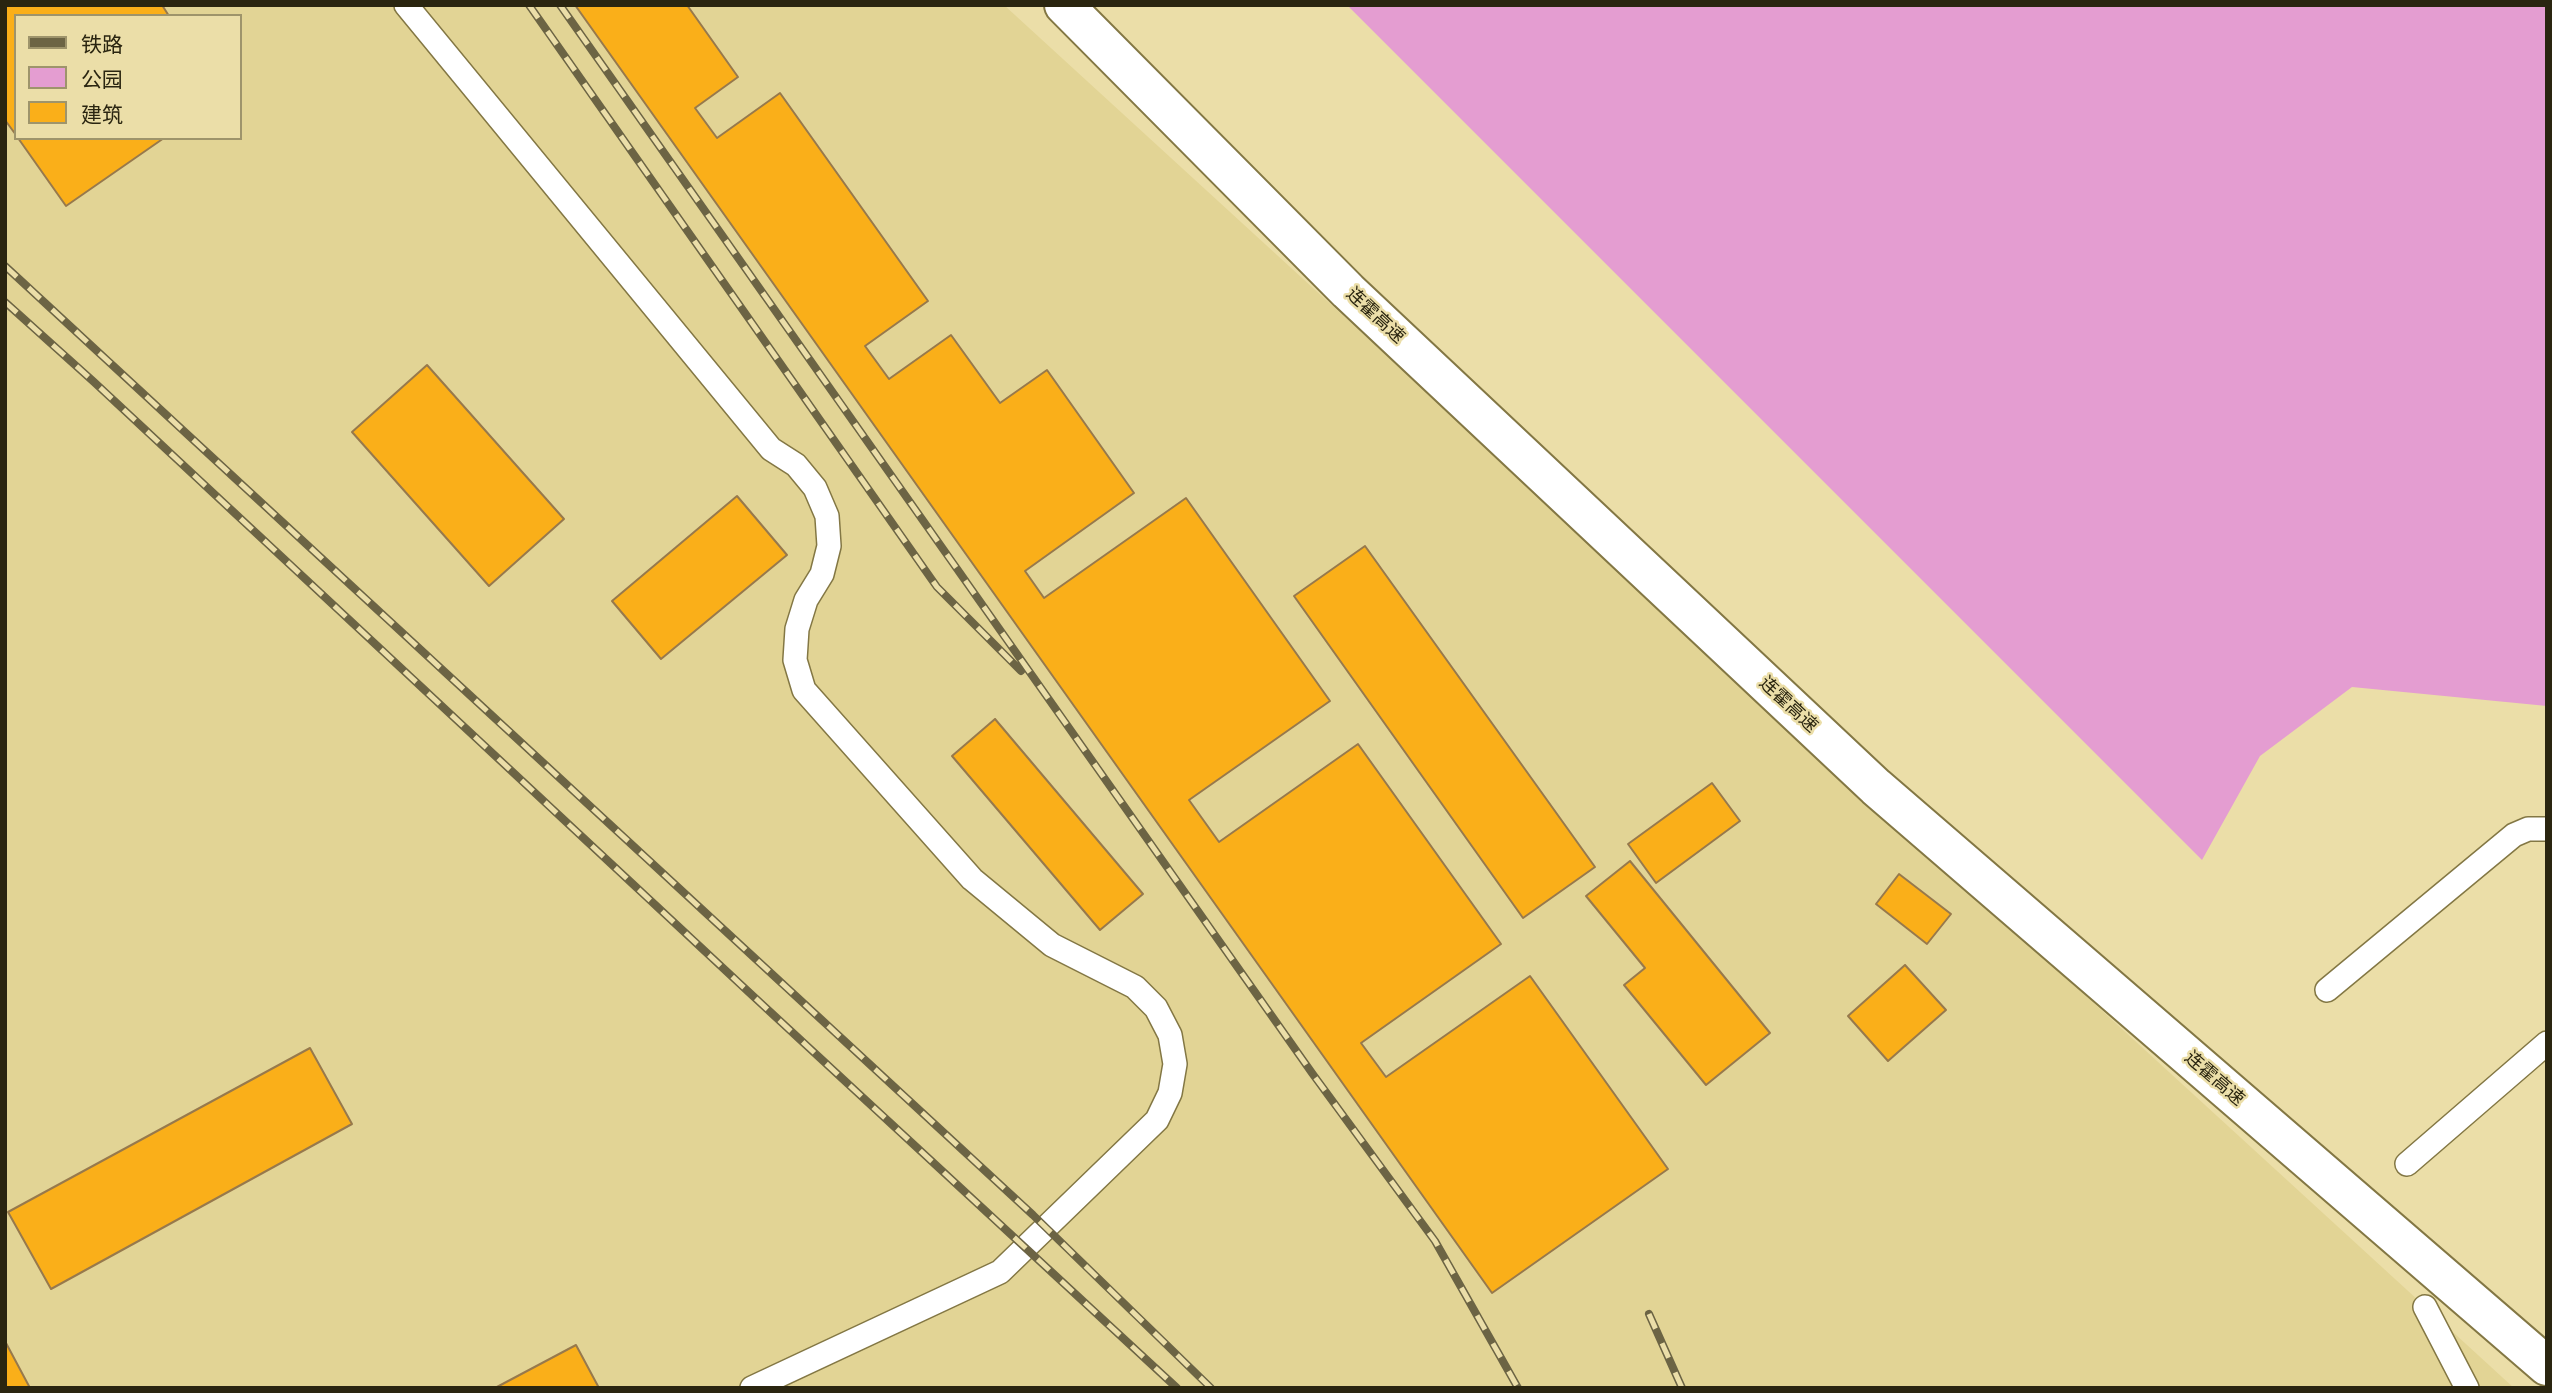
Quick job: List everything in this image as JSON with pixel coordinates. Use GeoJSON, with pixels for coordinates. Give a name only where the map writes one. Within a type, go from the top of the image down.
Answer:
{"type":"FeatureCollection","features":[{"type":"Feature","properties":{"kind":"highway","name":"连霍高速"},"geometry":{"type":"LineString","coordinates":[[1064,5],[1348,291],[1876,787],[2547,1366]]}},
{"type":"Feature","properties":{"kind":"lane"},"geometry":{"type":"LineString","coordinates":[[407,5],[771,449],[796,465],[815,488],[827,516],[829,545],[822,575],[806,600],[797,629],[796,660],[804,690],[972,879],[1052,945],[1135,987],[1156,1008],[1170,1035],[1175,1064],[1170,1093],[1157,1120],[1000,1272],[752,1388]]}},
{"type":"Feature","properties":{"kind":"lane"},"geometry":{"type":"LineString","coordinates":[[2327,990],[2514,835],[2528,829],[2547,829]]}},
{"type":"Feature","properties":{"kind":"lane"},"geometry":{"type":"LineString","coordinates":[[2407,1164],[2547,1043]]}},
{"type":"Feature","properties":{"kind":"lane"},"geometry":{"type":"LineString","coordinates":[[2425,1307],[2467,1388]]}},
{"type":"Feature","properties":{"kind":"shaded area"},"geometry":{"type":"Polygon","coordinates":[[[5,5],[1004,5],[2514,1388],[5,1388],[5,5]]]}},
{"type":"Feature","properties":{"kind":"green space"},"geometry":{"type":"Polygon","coordinates":[[[1347,5],[2547,5],[2547,706],[2352,687],[2260,756],[2202,860],[1347,5]]]}},
{"type":"Feature","properties":{"kind":"building"},"geometry":{"type":"Polygon","coordinates":[[[5,5],[162,5],[168,14],[14,14],[14,132],[5,120],[5,5]]]}},
{"type":"Feature","properties":{"kind":"building"},"geometry":{"type":"Polygon","coordinates":[[[575,5],[687,5],[738,77],[695,108],[717,138],[780,93],[928,301],[865,346],[889,379],[951,335],[1000,403],[1047,370],[1134,493],[1025,571],[1044,598],[1186,498],[1330,701],[1189,800],[1219,842],[1358,744],[1501,944],[1361,1043],[1386,1077],[1530,976],[1668,1169],[1492,1293],[575,5]]]}},
{"type":"Feature","properties":{"kind":"building"},"geometry":{"type":"Polygon","coordinates":[[[19,140],[161,140],[66,206],[19,140]]]}},
{"type":"Feature","properties":{"kind":"building"},"geometry":{"type":"Polygon","coordinates":[[[427,365],[564,519],[489,586],[352,432],[427,365]]]}},
{"type":"Feature","properties":{"kind":"building"},"geometry":{"type":"Polygon","coordinates":[[[737,496],[787,555],[661,659],[612,601],[737,496]]]}},
{"type":"Feature","properties":{"kind":"building"},"geometry":{"type":"Polygon","coordinates":[[[1365,546],[1595,867],[1523,918],[1294,596],[1365,546]]]}},
{"type":"Feature","properties":{"kind":"building"},"geometry":{"type":"Polygon","coordinates":[[[995,719],[1143,894],[1100,930],[952,756],[995,719]]]}},
{"type":"Feature","properties":{"kind":"building"},"geometry":{"type":"Polygon","coordinates":[[[1712,783],[1740,821],[1656,883],[1628,844],[1712,783]]]}},
{"type":"Feature","properties":{"kind":"building"},"geometry":{"type":"Polygon","coordinates":[[[1630,861],[1770,1033],[1706,1085],[1624,985],[1645,968],[1586,896],[1630,861]]]}},
{"type":"Feature","properties":{"kind":"building"},"geometry":{"type":"Polygon","coordinates":[[[1899,874],[1951,914],[1927,944],[1876,904],[1899,874]]]}},
{"type":"Feature","properties":{"kind":"building"},"geometry":{"type":"Polygon","coordinates":[[[1905,965],[1946,1010],[1888,1061],[1848,1016],[1905,965]]]}},
{"type":"Feature","properties":{"kind":"building"},"geometry":{"type":"Polygon","coordinates":[[[310,1048],[352,1124],[51,1289],[8,1212],[310,1048]]]}},
{"type":"Feature","properties":{"kind":"building"},"geometry":{"type":"Polygon","coordinates":[[[6,1343],[30,1388],[5,1388],[6,1343]]]}},
{"type":"Feature","properties":{"kind":"building"},"geometry":{"type":"Polygon","coordinates":[[[576,1345],[599,1388],[495,1388],[576,1345]]]}},
{"type":"Feature","properties":{"kind":"railway"},"geometry":{"type":"LineString","coordinates":[[529,5],[937,587],[1021,671]]}},
{"type":"Feature","properties":{"kind":"railway"},"geometry":{"type":"LineString","coordinates":[[560,5],[1312,1073],[1435,1241],[1518,1388]]}},
{"type":"Feature","properties":{"kind":"railway"},"geometry":{"type":"LineString","coordinates":[[5,266],[1033,1215],[1211,1388]]}},
{"type":"Feature","properties":{"kind":"railway"},"geometry":{"type":"LineString","coordinates":[[5,302],[1177,1388]]}},
{"type":"Feature","properties":{"kind":"railway"},"geometry":{"type":"LineString","coordinates":[[1649,1314],[1682,1388]]}}]}
